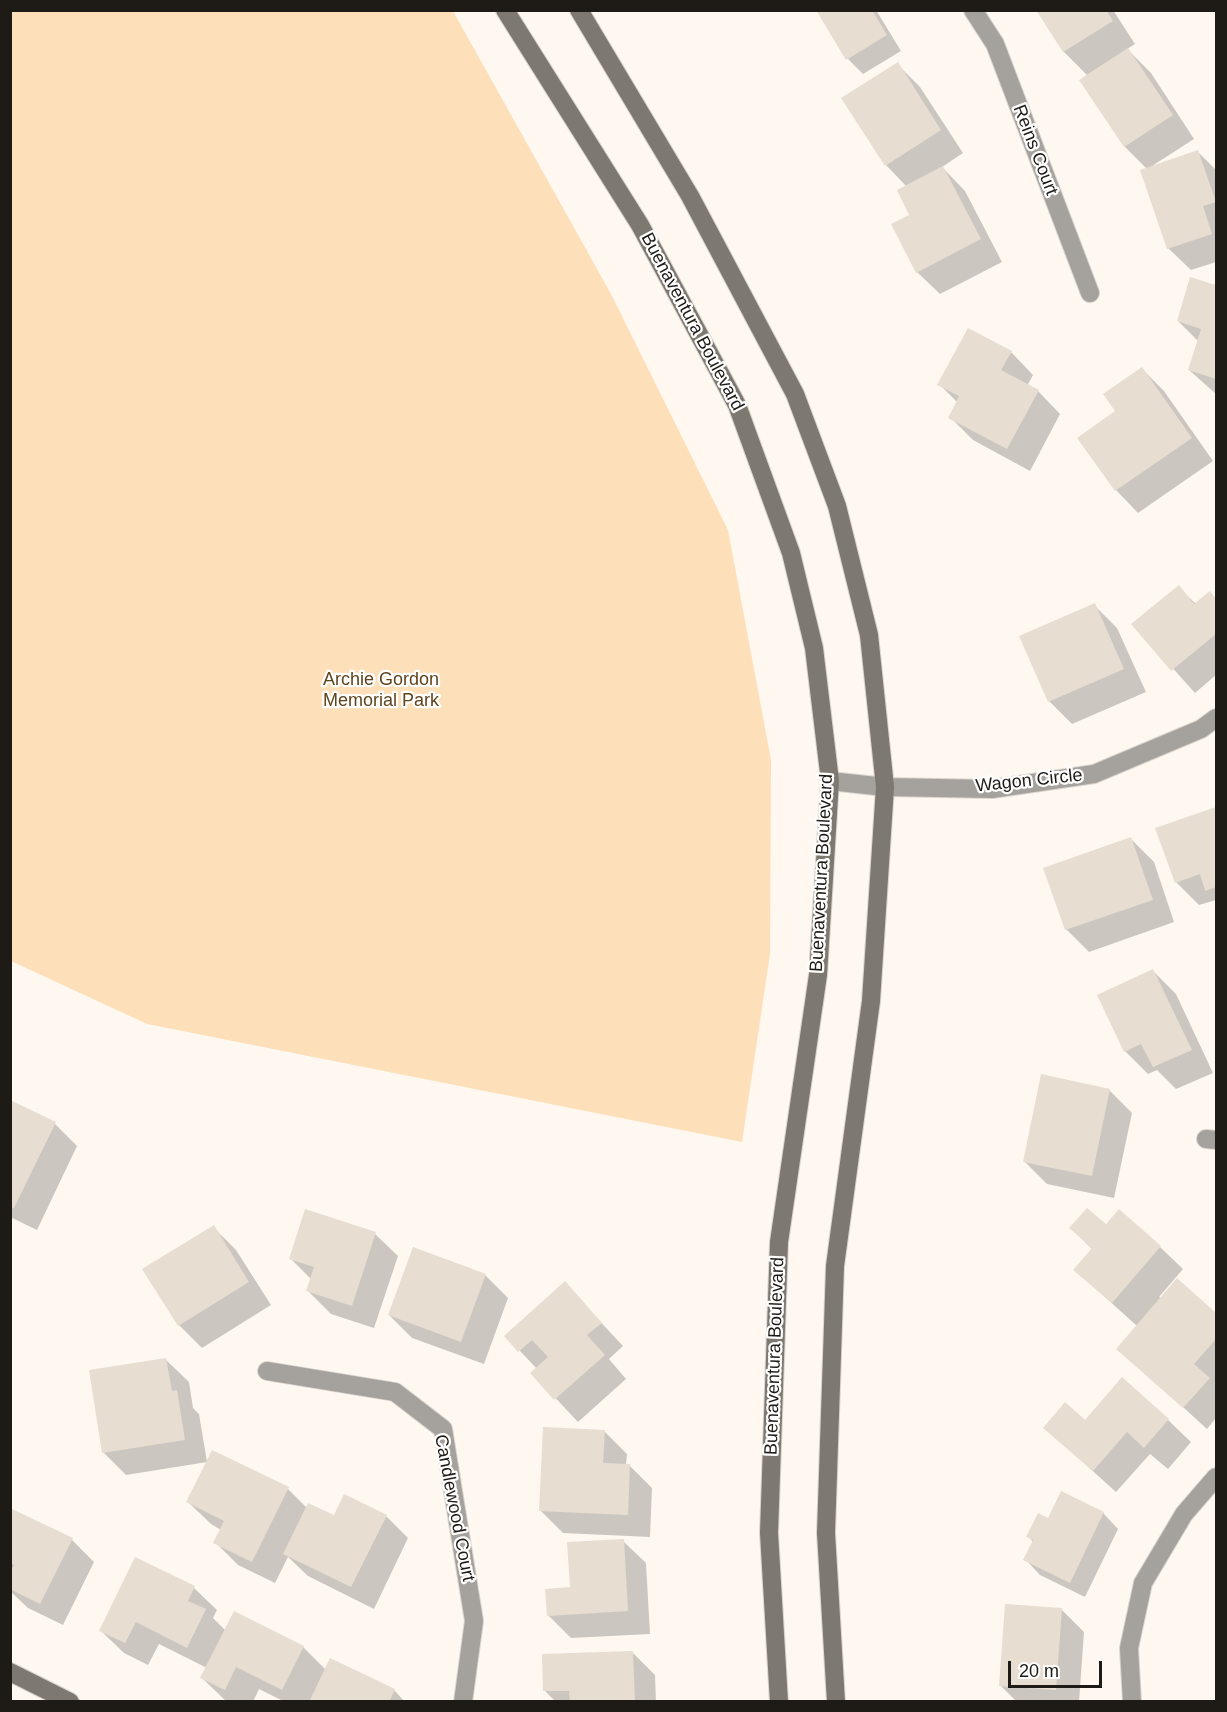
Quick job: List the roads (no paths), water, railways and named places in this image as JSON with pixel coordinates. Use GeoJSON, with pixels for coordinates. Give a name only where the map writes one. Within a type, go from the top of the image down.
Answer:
{"type":"FeatureCollection","features":[{"type":"Feature","properties":{"kind":"main road","name":"Buenaventura Boulevard"},"geometry":{"type":"LineString","coordinates":[[505,10],[640,225],[737,405],[791,554],[814,648],[830,781],[818,975],[779,1242],[769,1533],[779,1701]]}},
{"type":"Feature","properties":{"kind":"main road"},"geometry":{"type":"LineString","coordinates":[[579,10],[690,196],[795,394],[837,506],[869,635],[885,787],[871,1001],[835,1266],[826,1533],[836,1701]]}},
{"type":"Feature","properties":{"kind":"main road"},"geometry":{"type":"LineString","coordinates":[[10,1672],[70,1701]]}},
{"type":"Feature","properties":{"kind":"street","name":"Reins Court"},"geometry":{"type":"LineString","coordinates":[[973,10],[994,44],[1090,293]]}},
{"type":"Feature","properties":{"kind":"street","name":"Wagon Circle"},"geometry":{"type":"LineString","coordinates":[[830,781],[885,787],[992,789],[1094,774],[1201,729],[1216,718]]}},
{"type":"Feature","properties":{"kind":"street","name":"Candlewood Court"},"geometry":{"type":"LineString","coordinates":[[267,1371],[395,1392],[443,1429],[474,1621],[463,1701]]}},
{"type":"Feature","properties":{"kind":"street"},"geometry":{"type":"LineString","coordinates":[[1132,1701],[1129,1648],[1143,1583],[1184,1514],[1216,1477]]}},
{"type":"Feature","properties":{"kind":"park label","name":"Archie Gordon Memorial Park"},"geometry":{"type":"Point","coordinates":[381,690]}}]}
